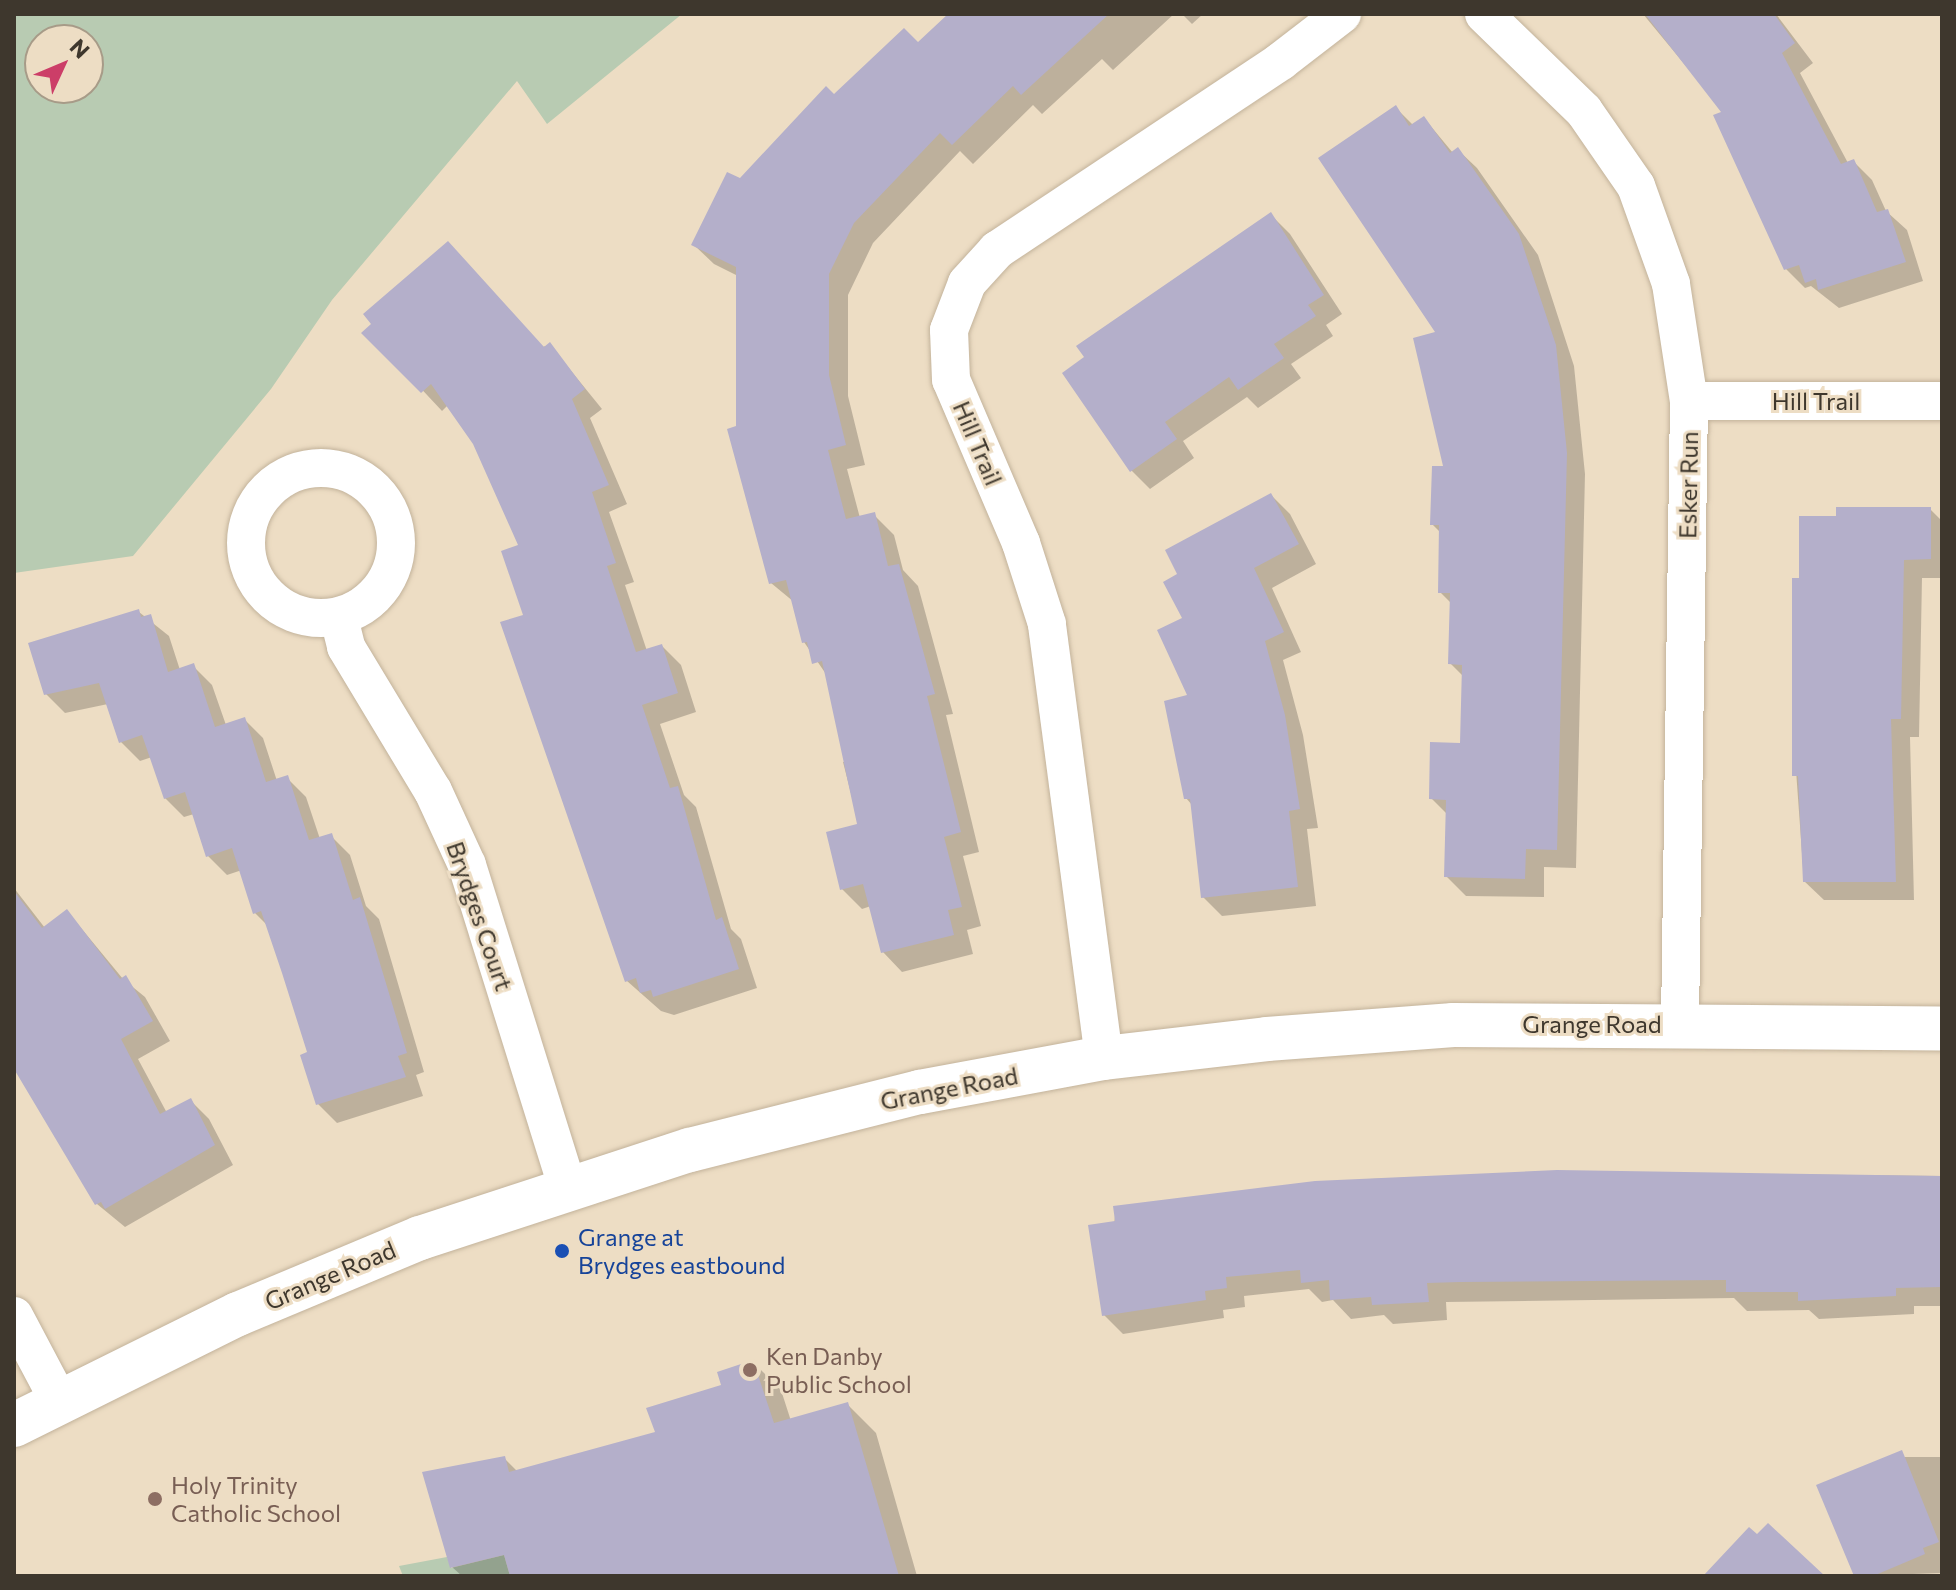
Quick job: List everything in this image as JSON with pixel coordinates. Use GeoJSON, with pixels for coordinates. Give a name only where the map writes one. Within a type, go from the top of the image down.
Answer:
{"type":"FeatureCollection","features":[{"type":"Feature","properties":{"kind":"street","name":"Hill Trail"},"geometry":{"type":"LineString","coordinates":[[1104,1058],[1047,624],[1021,543],[951,380],[949,330],[967,283],[997,250],[1281,61],[1342,14]]}},
{"type":"Feature","properties":{"kind":"street","name":"Esker Run"},"geometry":{"type":"LineString","coordinates":[[1484,14],[1584,111],[1636,186],[1671,284],[1689,401],[1680,1023]]}},
{"type":"Feature","properties":{"kind":"street","name":"Hill Trail"},"geometry":{"type":"LineString","coordinates":[[1689,401],[1942,401]]}},
{"type":"Feature","properties":{"kind":"street","name":"Brydges Court"},"geometry":{"type":"LineString","coordinates":[[339,618],[346,647],[433,791],[467,865],[567,1186]]}},
{"type":"Feature","properties":{"kind":"street","name":"Grange Road"},"geometry":{"type":"LineString","coordinates":[[14,1425],[58,1399],[296,1288],[567,1186],[769,1127],[1104,1058],[1267,1039],[1453,1025],[1680,1023],[1942,1028]]}},
{"type":"Feature","properties":{"kind":"street"},"geometry":{"type":"LineString","coordinates":[[14,1316],[58,1399]]}},
{"type":"Feature","properties":{"kind":"green space"},"geometry":{"type":"Polygon","coordinates":[[[14,14],[682,14],[547,124],[517,81],[332,300],[271,389],[133,556],[14,573],[14,14]]]}},
{"type":"Feature","properties":{"kind":"green space"},"geometry":{"type":"Polygon","coordinates":[[[504,1555],[510,1576],[403,1576],[399,1566],[447,1557],[451,1568],[504,1555]]]}},
{"type":"Feature","properties":{"kind":"building"},"geometry":{"type":"Polygon","coordinates":[[[948,14],[1109,14],[1021,95],[1013,86],[952,145],[940,133],[854,223],[829,274],[829,375],[846,445],[828,450],[846,519],[875,512],[888,566],[899,564],[935,694],[927,696],[961,832],[944,837],[962,907],[948,910],[954,935],[881,953],[863,884],[840,890],[826,832],[857,824],[822,661],[812,664],[807,642],[802,643],[786,580],[769,584],[727,429],[736,426],[736,267],[691,245],[727,172],[740,178],[826,86],[834,94],[904,28],[918,42],[948,14]]]}},
{"type":"Feature","properties":{"kind":"building"},"geometry":{"type":"Polygon","coordinates":[[[1645,14],[1774,14],[1795,43],[1782,53],[1841,164],[1854,159],[1877,212],[1888,209],[1906,262],[1818,290],[1816,279],[1805,283],[1799,265],[1784,270],[1713,115],[1721,112],[1645,14]]]}},
{"type":"Feature","properties":{"kind":"building"},"geometry":{"type":"Polygon","coordinates":[[[1396,105],[1409,126],[1424,116],[1450,153],[1458,147],[1519,234],[1556,345],[1567,453],[1557,850],[1526,849],[1525,879],[1444,877],[1446,800],[1429,799],[1430,742],[1460,743],[1462,665],[1448,664],[1450,593],[1438,593],[1439,525],[1430,525],[1432,466],[1443,466],[1413,338],[1435,332],[1318,158],[1396,105]]]}},
{"type":"Feature","properties":{"kind":"building"},"geometry":{"type":"Polygon","coordinates":[[[1271,212],[1324,295],[1308,305],[1316,316],[1274,344],[1284,358],[1238,390],[1229,377],[1165,422],[1177,439],[1130,472],[1062,373],[1084,357],[1076,346],[1271,212]]]}},
{"type":"Feature","properties":{"kind":"building"},"geometry":{"type":"Polygon","coordinates":[[[448,241],[544,347],[550,342],[585,389],[572,399],[609,485],[592,492],[616,563],[607,566],[636,652],[662,644],[678,693],[642,705],[670,788],[678,786],[716,920],[722,917],[739,969],[653,997],[651,990],[640,993],[636,978],[625,982],[500,622],[523,615],[501,551],[518,545],[473,444],[431,384],[421,393],[361,333],[371,324],[363,314],[448,241]]]}},
{"type":"Feature","properties":{"kind":"building"},"geometry":{"type":"Polygon","coordinates":[[[1271,493],[1299,544],[1254,568],[1284,632],[1265,641],[1285,715],[1300,809],[1289,811],[1298,887],[1201,898],[1190,799],[1184,799],[1164,701],[1187,695],[1157,630],[1182,618],[1163,582],[1177,574],[1165,550],[1271,493]]]}},
{"type":"Feature","properties":{"kind":"building"},"geometry":{"type":"Polygon","coordinates":[[[1836,507],[1931,507],[1931,559],[1904,560],[1901,719],[1891,719],[1896,882],[1803,882],[1798,776],[1792,776],[1792,578],[1799,578],[1799,516],[1836,516],[1836,507]]]}},
{"type":"Feature","properties":{"kind":"building"},"geometry":{"type":"Polygon","coordinates":[[[139,609],[141,617],[151,614],[168,672],[194,663],[215,727],[245,717],[266,782],[288,775],[309,840],[332,833],[353,900],[360,897],[407,1053],[398,1056],[406,1077],[316,1105],[300,1055],[307,1052],[282,973],[261,911],[253,914],[232,848],[206,857],[185,792],[164,799],[142,735],[119,743],[99,683],[44,695],[28,643],[139,609]]]}},
{"type":"Feature","properties":{"kind":"building"},"geometry":{"type":"Polygon","coordinates":[[[14,891],[42,928],[67,909],[120,979],[126,975],[153,1021],[121,1039],[160,1114],[191,1098],[215,1145],[105,1209],[101,1202],[95,1205],[14,1069],[14,891]]]}},
{"type":"Feature","properties":{"kind":"building"},"geometry":{"type":"Polygon","coordinates":[[[1557,1170],[1942,1176],[1942,1287],[1896,1288],[1896,1296],[1798,1301],[1798,1292],[1726,1292],[1726,1280],[1427,1283],[1429,1302],[1372,1305],[1371,1297],[1330,1300],[1329,1280],[1301,1283],[1300,1270],[1226,1277],[1227,1288],[1205,1291],[1206,1300],[1102,1316],[1088,1225],[1115,1221],[1113,1206],[1315,1181],[1557,1170]]]}},
{"type":"Feature","properties":{"kind":"building","name":"Ken Danby Public School"},"geometry":{"type":"Polygon","coordinates":[[[753,1360],[774,1423],[848,1402],[899,1576],[510,1576],[504,1555],[450,1568],[422,1472],[505,1456],[509,1472],[655,1432],[646,1408],[721,1385],[717,1372],[753,1360]]]}},
{"type":"Feature","properties":{"kind":"building"},"geometry":{"type":"Polygon","coordinates":[[[1902,1450],[1939,1542],[1923,1548],[1925,1554],[1873,1576],[1854,1576],[1816,1485],[1902,1450]]]}},
{"type":"Feature","properties":{"kind":"building"},"geometry":{"type":"Polygon","coordinates":[[[1768,1523],[1825,1576],[1703,1576],[1749,1527],[1757,1534],[1768,1523]]]}},
{"type":"Feature","properties":{"kind":"place","name":"Grange at Brydges eastbound"},"geometry":{"type":"Point","coordinates":[562,1251]}},
{"type":"Feature","properties":{"kind":"place","name":"Ken Danby Public School"},"geometry":{"type":"Point","coordinates":[750,1370]}},
{"type":"Feature","properties":{"kind":"place","name":"Holy Trinity Catholic School"},"geometry":{"type":"Point","coordinates":[155,1499]}}]}
